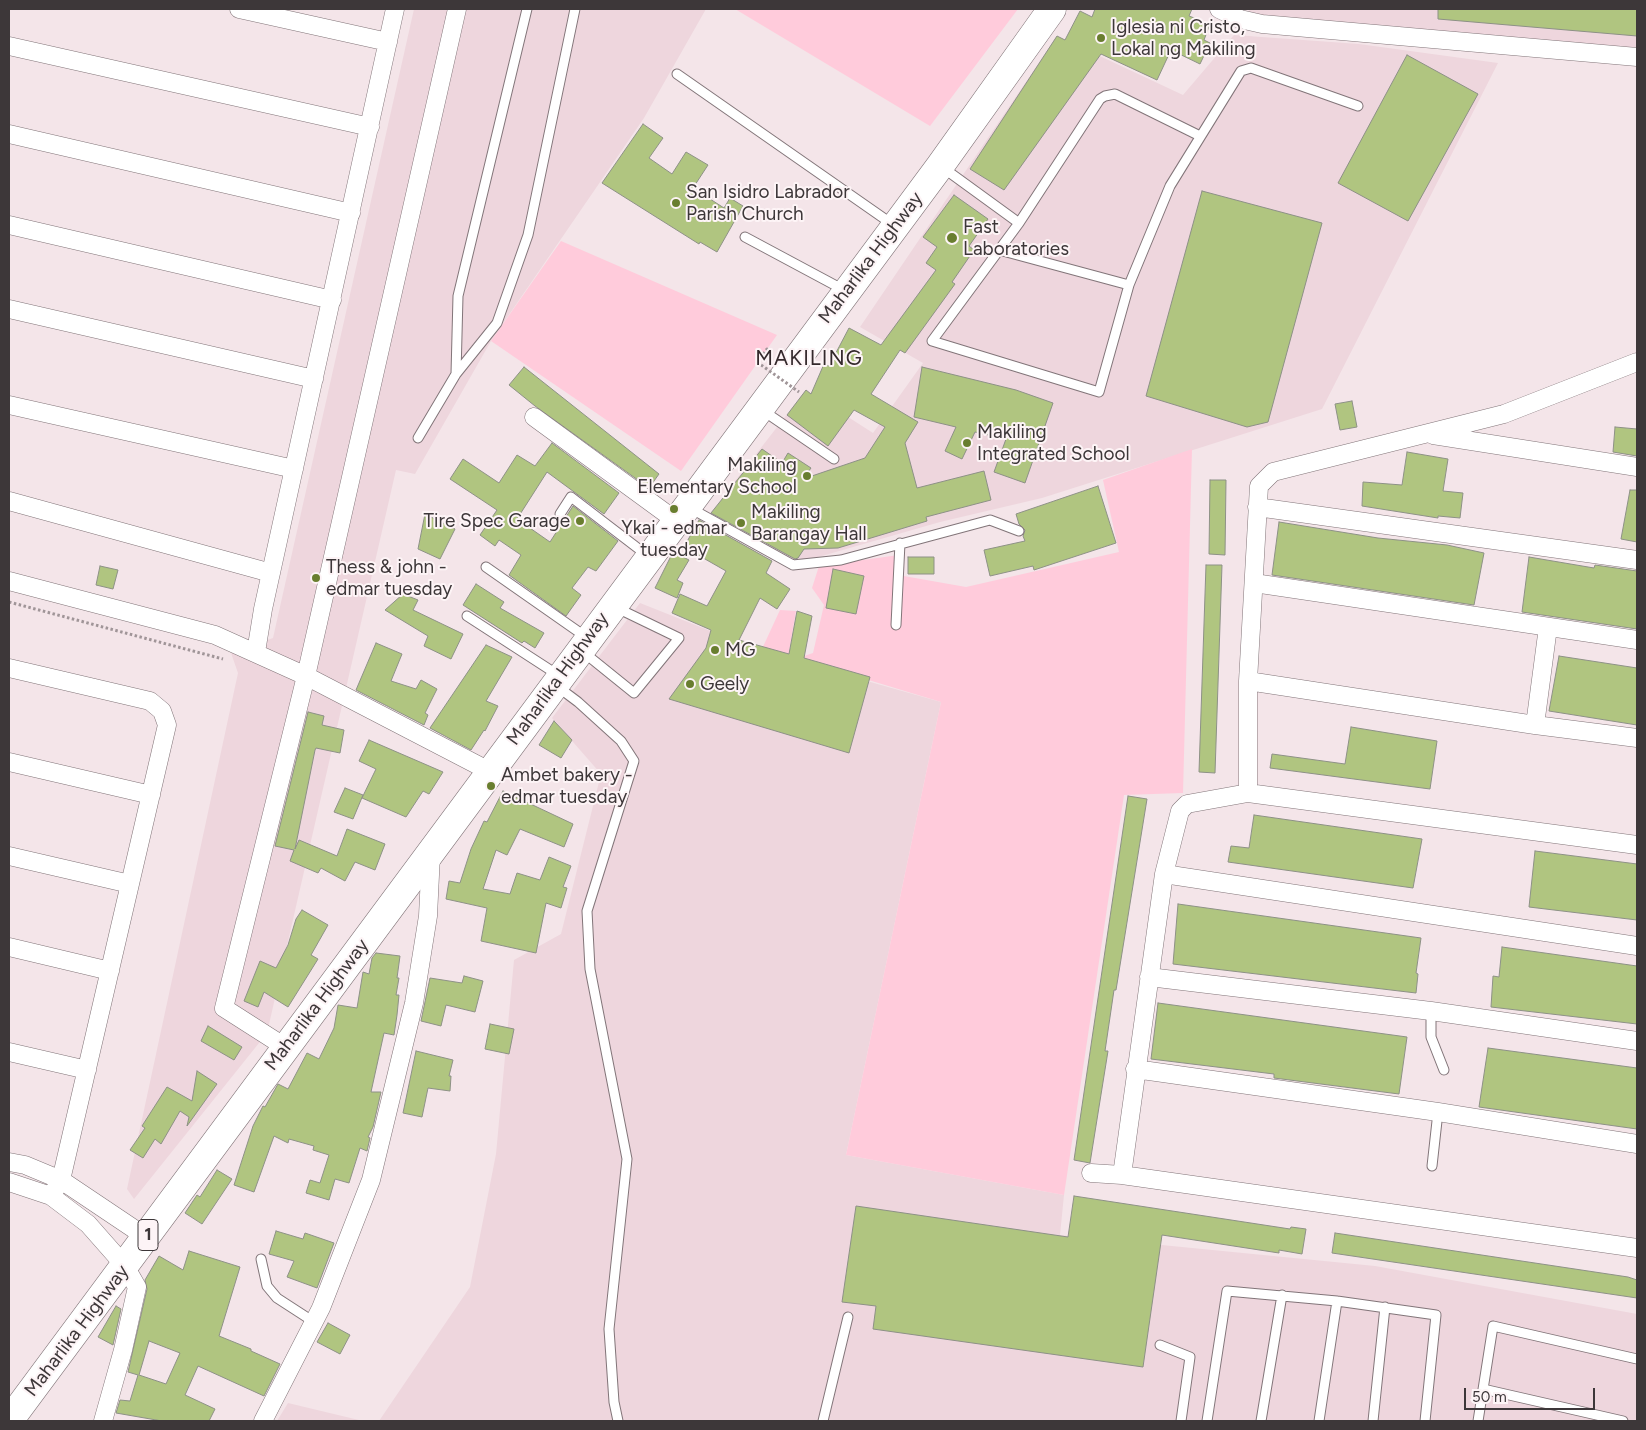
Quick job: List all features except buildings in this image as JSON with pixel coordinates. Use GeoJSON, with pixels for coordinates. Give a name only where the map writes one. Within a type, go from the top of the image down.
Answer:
{"type":"FeatureCollection","features":[{"type":"Feature","properties":{"kind":"highway","name":"Maharlika Highway"},"geometry":{"type":"LineString","coordinates":[[9,1421],[491,772],[680,513],[940,166],[1052,9]]}},
{"type":"Feature","properties":{"kind":"street"},"geometry":{"type":"LineString","coordinates":[[239,9],[388,42]]}},
{"type":"Feature","properties":{"kind":"street"},"geometry":{"type":"LineString","coordinates":[[256,652],[271,573],[395,9]]}},
{"type":"Feature","properties":{"kind":"street"},"geometry":{"type":"LineString","coordinates":[[285,1047],[224,1008],[306,676],[457,9]]}},
{"type":"Feature","properties":{"kind":"street"},"geometry":{"type":"LineString","coordinates":[[1219,9],[1240,19],[1262,24],[1637,57]]}},
{"type":"Feature","properties":{"kind":"street"},"geometry":{"type":"LineString","coordinates":[[9,46],[370,127]]}},
{"type":"Feature","properties":{"kind":"street"},"geometry":{"type":"LineString","coordinates":[[9,134],[351,213]]}},
{"type":"Feature","properties":{"kind":"street"},"geometry":{"type":"LineString","coordinates":[[9,225],[332,300]]}},
{"type":"Feature","properties":{"kind":"street"},"geometry":{"type":"LineString","coordinates":[[9,309],[314,379]]}},
{"type":"Feature","properties":{"kind":"street"},"geometry":{"type":"LineString","coordinates":[[1248,793],[1248,681],[1258,486],[1273,472],[1504,414],[1637,362]]}},
{"type":"Feature","properties":{"kind":"street"},"geometry":{"type":"LineString","coordinates":[[9,405],[294,469]]}},
{"type":"Feature","properties":{"kind":"street"},"geometry":{"type":"LineString","coordinates":[[534,417],[680,513]]}},
{"type":"Feature","properties":{"kind":"street"},"geometry":{"type":"LineString","coordinates":[[1423,434],[1637,467]]}},
{"type":"Feature","properties":{"kind":"street"},"geometry":{"type":"LineString","coordinates":[[9,501],[271,573]]}},
{"type":"Feature","properties":{"kind":"street"},"geometry":{"type":"LineString","coordinates":[[1257,507],[1637,560]]}},
{"type":"Feature","properties":{"kind":"street"},"geometry":{"type":"LineString","coordinates":[[9,581],[216,635],[306,676],[491,772]]}},
{"type":"Feature","properties":{"kind":"street"},"geometry":{"type":"LineString","coordinates":[[1254,583],[1637,640]]}},
{"type":"Feature","properties":{"kind":"street"},"geometry":{"type":"LineString","coordinates":[[1534,725],[1548,627]]}},
{"type":"Feature","properties":{"kind":"street"},"geometry":{"type":"LineString","coordinates":[[9,668],[150,701],[162,711],[167,725],[62,1180],[51,1196]]}},
{"type":"Feature","properties":{"kind":"street"},"geometry":{"type":"LineString","coordinates":[[1248,681],[1534,725],[1637,738]]}},
{"type":"Feature","properties":{"kind":"street"},"geometry":{"type":"LineString","coordinates":[[9,762],[151,795]]}},
{"type":"Feature","properties":{"kind":"street"},"geometry":{"type":"LineString","coordinates":[[1122,1175],[1135,1069],[1164,874],[1180,811],[1187,804],[1248,793],[1637,845]]}},
{"type":"Feature","properties":{"kind":"street"},"geometry":{"type":"LineString","coordinates":[[263,1421],[314,1322],[351,1235],[371,1180],[401,1063],[414,1003],[428,916],[431,851]]}},
{"type":"Feature","properties":{"kind":"street"},"geometry":{"type":"LineString","coordinates":[[9,856],[130,884]]}},
{"type":"Feature","properties":{"kind":"street"},"geometry":{"type":"LineString","coordinates":[[1164,874],[1637,946]]}},
{"type":"Feature","properties":{"kind":"street"},"geometry":{"type":"LineString","coordinates":[[9,947],[110,971]]}},
{"type":"Feature","properties":{"kind":"street"},"geometry":{"type":"LineString","coordinates":[[1149,977],[1431,1011],[1637,1040]]}},
{"type":"Feature","properties":{"kind":"street"},"geometry":{"type":"LineString","coordinates":[[9,1052],[87,1070]]}},
{"type":"Feature","properties":{"kind":"street"},"geometry":{"type":"LineString","coordinates":[[1135,1069],[1438,1112],[1637,1144]]}},
{"type":"Feature","properties":{"kind":"street"},"geometry":{"type":"LineString","coordinates":[[9,1162],[25,1165],[62,1180],[97,1206],[146,1237]]}},
{"type":"Feature","properties":{"kind":"street"},"geometry":{"type":"LineString","coordinates":[[1092,1173],[1122,1175],[1637,1248]]}},
{"type":"Feature","properties":{"kind":"street"},"geometry":{"type":"LineString","coordinates":[[9,1182],[51,1196],[88,1224],[125,1266],[137,1287],[123,1350],[103,1421]]}},
{"type":"Feature","properties":{"kind":"lane"},"geometry":{"type":"LineString","coordinates":[[456,374],[458,296],[527,9]]}},
{"type":"Feature","properties":{"kind":"lane"},"geometry":{"type":"LineString","coordinates":[[418,438],[456,374],[498,323],[528,235],[575,9]]}},
{"type":"Feature","properties":{"kind":"lane"},"geometry":{"type":"LineString","coordinates":[[1200,136],[1115,94],[1100,99],[1019,223],[932,341],[1099,392],[1129,285],[1170,186],[1241,71],[1251,68],[1358,106]]}},
{"type":"Feature","properties":{"kind":"lane"},"geometry":{"type":"LineString","coordinates":[[677,74],[895,226]]}},
{"type":"Feature","properties":{"kind":"lane"},"geometry":{"type":"LineString","coordinates":[[940,166],[1019,223]]}},
{"type":"Feature","properties":{"kind":"lane"},"geometry":{"type":"LineString","coordinates":[[745,237],[846,291]]}},
{"type":"Feature","properties":{"kind":"lane"},"geometry":{"type":"LineString","coordinates":[[999,250],[1129,285]]}},
{"type":"Feature","properties":{"kind":"lane"},"geometry":{"type":"LineString","coordinates":[[759,408],[834,459]]}},
{"type":"Feature","properties":{"kind":"lane"},"geometry":{"type":"LineString","coordinates":[[560,514],[571,497],[649,557]]}},
{"type":"Feature","properties":{"kind":"lane"},"geometry":{"type":"LineString","coordinates":[[680,513],[793,565],[842,560],[990,520],[1019,531]]}},
{"type":"Feature","properties":{"kind":"lane"},"geometry":{"type":"LineString","coordinates":[[896,624],[900,543]]}},
{"type":"Feature","properties":{"kind":"lane"},"geometry":{"type":"LineString","coordinates":[[486,567],[584,644],[634,693],[679,638],[612,606]]}},
{"type":"Feature","properties":{"kind":"lane"},"geometry":{"type":"LineString","coordinates":[[467,616],[557,680],[578,702],[621,740],[634,761],[587,911],[590,969],[627,1159],[609,1329],[614,1402],[618,1421]]}},
{"type":"Feature","properties":{"kind":"lane"},"geometry":{"type":"LineString","coordinates":[[1431,1011],[1431,1037],[1444,1070]]}},
{"type":"Feature","properties":{"kind":"lane"},"geometry":{"type":"LineString","coordinates":[[1432,1166],[1438,1112]]}},
{"type":"Feature","properties":{"kind":"lane"},"geometry":{"type":"LineString","coordinates":[[261,1259],[267,1286],[272,1292],[288,1306],[314,1322]]}},
{"type":"Feature","properties":{"kind":"lane"},"geometry":{"type":"LineString","coordinates":[[1207,1421],[1227,1291],[1337,1300],[1436,1315],[1425,1421]]}},
{"type":"Feature","properties":{"kind":"lane"},"geometry":{"type":"LineString","coordinates":[[1261,1421],[1282,1295]]}},
{"type":"Feature","properties":{"kind":"lane"},"geometry":{"type":"LineString","coordinates":[[1319,1421],[1337,1300]]}},
{"type":"Feature","properties":{"kind":"lane"},"geometry":{"type":"LineString","coordinates":[[1373,1421],[1385,1307]]}},
{"type":"Feature","properties":{"kind":"lane"},"geometry":{"type":"LineString","coordinates":[[823,1421],[848,1317]]}},
{"type":"Feature","properties":{"kind":"lane"},"geometry":{"type":"LineString","coordinates":[[1478,1421],[1493,1326],[1637,1358]]}},
{"type":"Feature","properties":{"kind":"lane"},"geometry":{"type":"LineString","coordinates":[[1160,1345],[1190,1357],[1181,1421]]}},
{"type":"Feature","properties":{"kind":"lane"},"geometry":{"type":"LineString","coordinates":[[1482,1389],[1623,1421]]}},
{"type":"Feature","properties":{"kind":"path"},"geometry":{"type":"LineString","coordinates":[[767,349],[757,362],[799,392]]}},
{"type":"Feature","properties":{"kind":"path"},"geometry":{"type":"LineString","coordinates":[[9,602],[227,660],[256,652]]}},
{"type":"Feature","properties":{"kind":"shaded area"},"geometry":{"type":"Polygon","coordinates":[[[414,9],[706,9],[644,118],[491,341],[415,474],[396,470],[267,1033],[134,1199],[127,1189],[238,673],[231,653],[273,638],[414,9]]]}},
{"type":"Feature","properties":{"kind":"shaded area"},"geometry":{"type":"Polygon","coordinates":[[[735,9],[1018,9],[930,126],[735,9]]]}},
{"type":"Feature","properties":{"kind":"shaded area"},"geometry":{"type":"Polygon","coordinates":[[[1250,9],[1637,9],[1637,52],[1245,16],[1250,9]]]}},
{"type":"Feature","properties":{"kind":"shaded area"},"geometry":{"type":"Polygon","coordinates":[[[1234,35],[1359,44],[1498,63],[1322,409],[1042,498],[940,522],[794,564],[764,547],[773,534],[721,499],[806,390],[873,433],[923,363],[860,327],[1057,36],[1183,95],[1234,35]]]}},
{"type":"Feature","properties":{"kind":"shaded area"},"geometry":{"type":"Polygon","coordinates":[[[561,241],[777,335],[681,471],[491,341],[561,241]]]}},
{"type":"Feature","properties":{"kind":"shaded area"},"geometry":{"type":"Polygon","coordinates":[[[1192,449],[1183,793],[1124,795],[1064,1195],[846,1155],[941,702],[829,668],[761,651],[780,610],[796,611],[789,652],[804,656],[813,653],[824,605],[812,588],[819,566],[899,555],[898,575],[966,587],[1119,552],[1103,480],[1192,449]]]}},
{"type":"Feature","properties":{"kind":"shaded area"},"geometry":{"type":"Polygon","coordinates":[[[640,603],[761,651],[941,702],[846,1155],[1064,1195],[1060,1235],[1375,1266],[1637,1314],[1637,1421],[379,1421],[470,1287],[496,1154],[514,960],[561,934],[601,774],[552,718],[640,603]]]}},
{"type":"Feature","properties":{"kind":"shaded area"},"geometry":{"type":"Polygon","coordinates":[[[288,1403],[363,1421],[277,1421],[288,1403]]]}},
{"type":"Feature","properties":{"kind":"place","name":"Iglesia ni Cristo, Lokal ng Makiling"},"geometry":{"type":"Point","coordinates":[1101,38]}},
{"type":"Feature","properties":{"kind":"place","name":"San Isidro Labrador Parish Church"},"geometry":{"type":"Point","coordinates":[676,203]}},
{"type":"Feature","properties":{"kind":"place","name":"Fast Laboratories"},"geometry":{"type":"Point","coordinates":[952,238]}},
{"type":"Feature","properties":{"kind":"place","name":"Makiling Integrated School"},"geometry":{"type":"Point","coordinates":[967,443]}},
{"type":"Feature","properties":{"kind":"place","name":"Makiling Elementary School"},"geometry":{"type":"Point","coordinates":[807,476]}},
{"type":"Feature","properties":{"kind":"place","name":"Ykai - edmar tuesday"},"geometry":{"type":"Point","coordinates":[674,509]}},
{"type":"Feature","properties":{"kind":"place","name":"Tire Spec Garage"},"geometry":{"type":"Point","coordinates":[580,521]}},
{"type":"Feature","properties":{"kind":"place","name":"Makiling Barangay Hall"},"geometry":{"type":"Point","coordinates":[741,523]}},
{"type":"Feature","properties":{"kind":"place","name":"Thess & john - edmar tuesday"},"geometry":{"type":"Point","coordinates":[316,578]}},
{"type":"Feature","properties":{"kind":"place","name":"MG"},"geometry":{"type":"Point","coordinates":[715,650]}},
{"type":"Feature","properties":{"kind":"place","name":"Geely"},"geometry":{"type":"Point","coordinates":[690,684]}},
{"type":"Feature","properties":{"kind":"place","name":"Ambet bakery - edmar tuesday"},"geometry":{"type":"Point","coordinates":[491,786]}},
{"type":"Feature","properties":{"kind":"district","name":"MAKILING"},"geometry":{"type":"Point","coordinates":[809,359]}}]}
